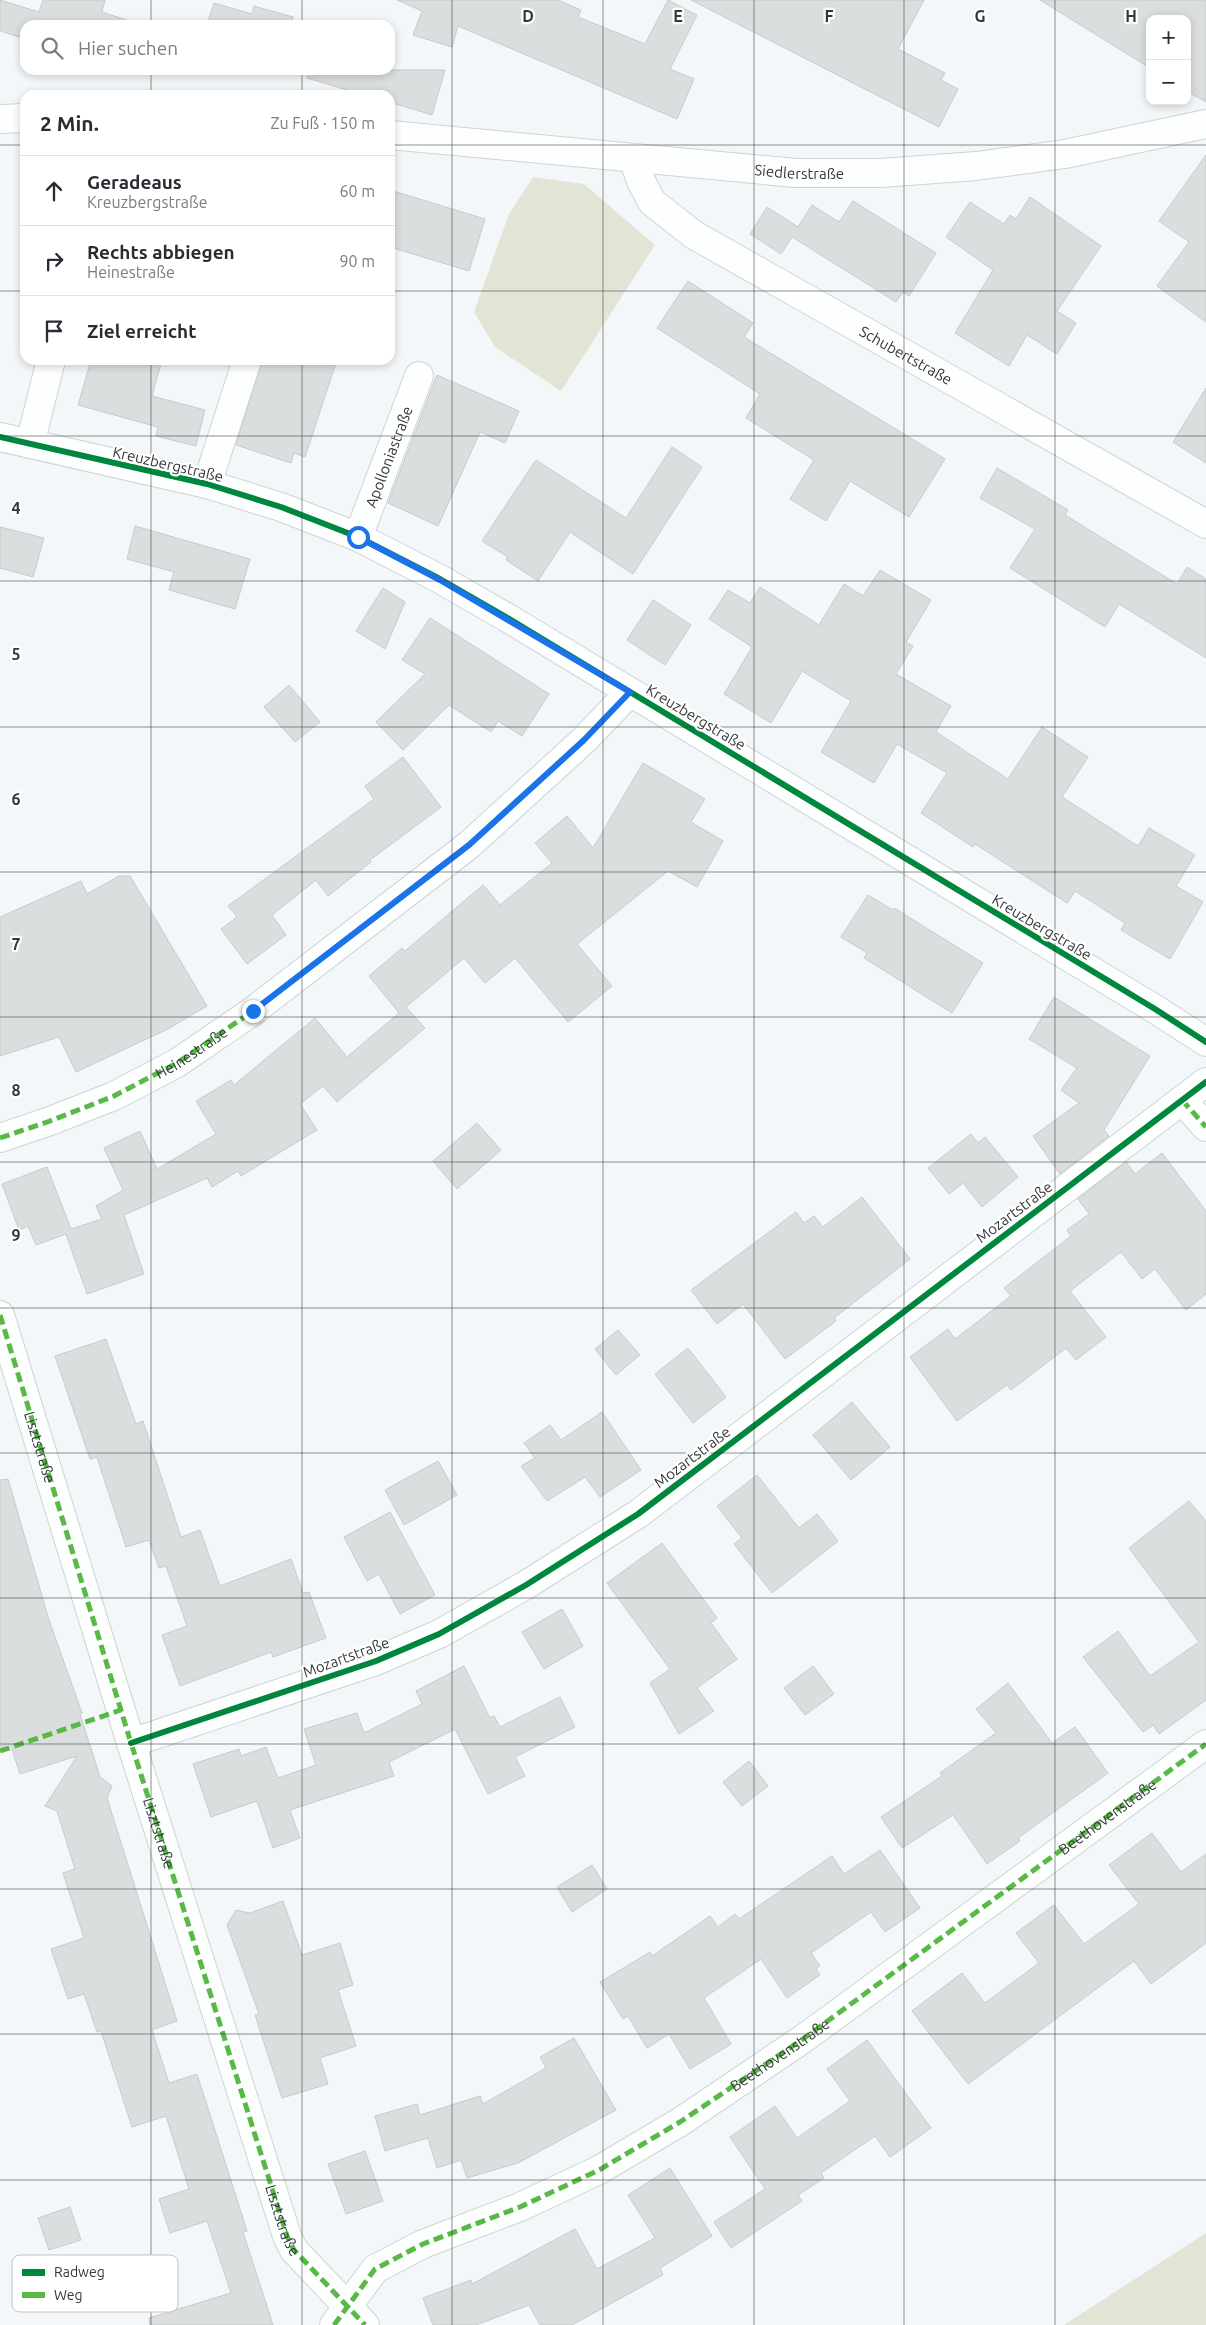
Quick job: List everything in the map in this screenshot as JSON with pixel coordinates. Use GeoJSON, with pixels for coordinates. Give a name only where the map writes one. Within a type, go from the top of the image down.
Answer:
{"type":"FeatureCollection","features":[{"type":"Feature","properties":{"kind":"street"},"geometry":{"type":"LineString","coordinates":[[0,119],[20,118]]}},
{"type":"Feature","properties":{"kind":"street","name":"Siedlerstraße"},"geometry":{"type":"LineString","coordinates":[[395,135],[796,173],[881,173],[976,166],[1065,154],[1206,124]]}},
{"type":"Feature","properties":{"kind":"street","name":"Schubertstraße"},"geometry":{"type":"LineString","coordinates":[[633,158],[641,181],[652,202],[694,235],[1206,524]]}},
{"type":"Feature","properties":{"kind":"street"},"geometry":{"type":"LineString","coordinates":[[30,444],[50,365]]}},
{"type":"Feature","properties":{"kind":"street"},"geometry":{"type":"LineString","coordinates":[[207,484],[245,365]]}},
{"type":"Feature","properties":{"kind":"street","name":"Apolloniastraße"},"geometry":{"type":"LineString","coordinates":[[358,537],[418,376]]}},
{"type":"Feature","properties":{"kind":"street","name":"Kreuzbergstraße"},"geometry":{"type":"LineString","coordinates":[[0,437],[207,484],[281,507],[358,537],[456,589],[630,692],[1155,1009],[1206,1042]]}},
{"type":"Feature","properties":{"kind":"street","name":"Heinestraße"},"geometry":{"type":"LineString","coordinates":[[0,1138],[114,1096],[177,1063],[253,1011],[469,845],[584,740],[630,692]]}},
{"type":"Feature","properties":{"kind":"street","name":"Mozartstraße"},"geometry":{"type":"LineString","coordinates":[[131,1743],[376,1661],[439,1634],[526,1585],[638,1514],[1206,1082]]}},
{"type":"Feature","properties":{"kind":"street"},"geometry":{"type":"LineString","coordinates":[[1182,1100],[1206,1127]]}},
{"type":"Feature","properties":{"kind":"street","name":"Lisztstraße"},"geometry":{"type":"LineString","coordinates":[[0,1315],[131,1743],[287,2236],[294,2250],[330,2290],[349,2318]]}},
{"type":"Feature","properties":{"kind":"street","name":"Beethovenstraße"},"geometry":{"type":"LineString","coordinates":[[349,2318],[375,2269],[423,2244],[520,2207],[599,2170],[680,2122],[803,2038],[1206,1744]]}},
{"type":"Feature","properties":{"kind":"shaded area"},"geometry":{"type":"Polygon","coordinates":[[[533,177],[584,184],[655,245],[561,391],[495,347],[474,312],[509,214],[533,177]]]}},
{"type":"Feature","properties":{"kind":"shaded area"},"geometry":{"type":"Polygon","coordinates":[[[1206,2233],[1206,2325],[1064,2325],[1206,2233]]]}},
{"type":"Feature","properties":{"kind":"building"},"geometry":{"type":"Polygon","coordinates":[[[0,0],[39,12],[43,0],[105,0],[102,12],[127,20],[20,20],[20,37],[0,31],[0,0]]]}},
{"type":"Feature","properties":{"kind":"building"},"geometry":{"type":"Polygon","coordinates":[[[397,0],[558,0],[581,10],[578,17],[645,44],[668,0],[697,15],[670,69],[694,79],[677,119],[458,26],[452,47],[413,35],[422,11],[397,0]]]}},
{"type":"Feature","properties":{"kind":"building"},"geometry":{"type":"Polygon","coordinates":[[[691,0],[924,0],[898,49],[945,73],[941,80],[958,89],[939,127],[691,0]]]}},
{"type":"Feature","properties":{"kind":"building"},"geometry":{"type":"Polygon","coordinates":[[[1040,0],[1206,0],[1206,102],[1191,93],[1191,15],[1146,15],[1146,66],[1040,0]]]}},
{"type":"Feature","properties":{"kind":"building"},"geometry":{"type":"Polygon","coordinates":[[[214,3],[252,14],[254,6],[293,17],[292,20],[209,20],[214,3]]]}},
{"type":"Feature","properties":{"kind":"building"},"geometry":{"type":"Polygon","coordinates":[[[395,70],[445,70],[432,115],[395,104],[395,90],[347,90],[307,78],[307,75],[395,75],[395,70]]]}},
{"type":"Feature","properties":{"kind":"building"},"geometry":{"type":"Polygon","coordinates":[[[1206,155],[1206,322],[1157,286],[1189,242],[1159,221],[1206,155]]]}},
{"type":"Feature","properties":{"kind":"building"},"geometry":{"type":"Polygon","coordinates":[[[395,192],[485,219],[469,271],[395,249],[395,192]]]}},
{"type":"Feature","properties":{"kind":"building"},"geometry":{"type":"Polygon","coordinates":[[[1030,197],[1101,246],[1057,311],[1076,323],[1057,354],[1027,335],[1009,366],[955,333],[993,270],[946,237],[970,202],[1004,224],[1010,215],[1016,219],[1030,197]]]}},
{"type":"Feature","properties":{"kind":"building"},"geometry":{"type":"Polygon","coordinates":[[[853,201],[936,253],[909,296],[903,292],[896,302],[792,237],[781,254],[750,234],[767,207],[798,227],[812,205],[839,222],[853,201]]]}},
{"type":"Feature","properties":{"kind":"building"},"geometry":{"type":"Polygon","coordinates":[[[688,281],[753,323],[744,337],[945,459],[909,517],[850,481],[826,521],[790,499],[814,460],[746,418],[760,394],[657,328],[688,281]]]}},
{"type":"Feature","properties":{"kind":"building"},"geometry":{"type":"Polygon","coordinates":[[[90,365],[161,365],[152,396],[205,410],[196,446],[156,436],[158,427],[78,405],[90,365]]]}},
{"type":"Feature","properties":{"kind":"building"},"geometry":{"type":"Polygon","coordinates":[[[260,365],[335,365],[305,457],[294,453],[291,463],[236,445],[260,365]]]}},
{"type":"Feature","properties":{"kind":"building"},"geometry":{"type":"Polygon","coordinates":[[[437,375],[519,411],[505,443],[480,432],[438,526],[388,503],[437,375]]]}},
{"type":"Feature","properties":{"kind":"building"},"geometry":{"type":"Polygon","coordinates":[[[1206,388],[1206,463],[1173,442],[1206,388]]]}},
{"type":"Feature","properties":{"kind":"building"},"geometry":{"type":"Polygon","coordinates":[[[672,447],[702,467],[633,574],[570,532],[538,581],[506,560],[508,557],[482,541],[536,460],[626,518],[672,447]]]}},
{"type":"Feature","properties":{"kind":"building"},"geometry":{"type":"Polygon","coordinates":[[[997,468],[1068,510],[1065,515],[1177,584],[1187,567],[1206,579],[1206,658],[1119,604],[1105,627],[1010,568],[1035,529],[980,498],[997,468]]]}},
{"type":"Feature","properties":{"kind":"building"},"geometry":{"type":"Polygon","coordinates":[[[135,526],[250,559],[235,609],[169,590],[174,572],[127,559],[135,526]]]}},
{"type":"Feature","properties":{"kind":"building"},"geometry":{"type":"Polygon","coordinates":[[[0,527],[44,538],[33,577],[0,568],[0,527]]]}},
{"type":"Feature","properties":{"kind":"building"},"geometry":{"type":"Polygon","coordinates":[[[880,570],[931,600],[906,642],[913,646],[896,674],[951,706],[936,732],[1008,779],[1042,727],[1088,757],[1062,797],[1138,846],[1149,828],[1195,855],[1176,886],[1203,902],[1170,959],[1121,930],[1125,923],[1075,891],[1067,903],[975,844],[973,847],[921,813],[947,773],[897,744],[874,783],[821,752],[851,701],[802,671],[771,723],[724,694],[752,647],[709,619],[728,590],[750,603],[760,587],[819,625],[844,584],[863,596],[880,570]]]}},
{"type":"Feature","properties":{"kind":"building"},"geometry":{"type":"Polygon","coordinates":[[[383,588],[405,602],[385,649],[356,631],[383,588]]]}},
{"type":"Feature","properties":{"kind":"building"},"geometry":{"type":"Polygon","coordinates":[[[653,600],[691,625],[665,665],[627,640],[653,600]]]}},
{"type":"Feature","properties":{"kind":"building"},"geometry":{"type":"Polygon","coordinates":[[[430,618],[549,694],[522,736],[498,721],[491,732],[449,705],[403,750],[376,722],[425,674],[402,660],[430,618]]]}},
{"type":"Feature","properties":{"kind":"building"},"geometry":{"type":"Polygon","coordinates":[[[289,685],[320,722],[295,742],[264,707],[289,685]]]}},
{"type":"Feature","properties":{"kind":"building"},"geometry":{"type":"Polygon","coordinates":[[[403,757],[441,807],[370,860],[371,862],[328,896],[316,880],[272,915],[286,935],[247,964],[221,929],[237,917],[228,906],[374,799],[365,786],[403,757]]]}},
{"type":"Feature","properties":{"kind":"building"},"geometry":{"type":"Polygon","coordinates":[[[643,763],[705,799],[691,822],[723,841],[697,887],[668,871],[577,944],[612,986],[568,1022],[515,958],[485,983],[464,958],[406,1007],[425,1028],[337,1102],[323,1086],[300,1104],[317,1130],[241,1176],[238,1171],[212,1187],[207,1178],[124,1215],[144,1274],[87,1294],[66,1234],[36,1245],[28,1226],[19,1230],[2,1184],[47,1167],[71,1229],[102,1219],[96,1206],[123,1190],[104,1148],[140,1131],[157,1169],[216,1134],[196,1101],[231,1080],[234,1085],[315,1018],[347,1057],[399,1013],[369,976],[402,948],[405,951],[483,885],[500,905],[552,863],[535,843],[567,816],[593,848],[643,763]]]}},
{"type":"Feature","properties":{"kind":"building"},"geometry":{"type":"Polygon","coordinates":[[[119,876],[130,876],[207,1006],[168,1029],[76,1072],[59,1037],[0,1056],[0,917],[81,881],[87,894],[119,876]]]}},
{"type":"Feature","properties":{"kind":"building"},"geometry":{"type":"Polygon","coordinates":[[[868,895],[893,910],[894,908],[983,963],[952,1013],[864,958],[867,953],[841,937],[868,895]]]}},
{"type":"Feature","properties":{"kind":"building"},"geometry":{"type":"Polygon","coordinates":[[[1054,997],[1150,1056],[1104,1130],[1109,1136],[1060,1174],[1033,1136],[1079,1103],[1061,1090],[1077,1068],[1029,1039],[1054,997]]]}},
{"type":"Feature","properties":{"kind":"building"},"geometry":{"type":"Polygon","coordinates":[[[477,1123],[501,1150],[457,1189],[433,1161],[477,1123]]]}},
{"type":"Feature","properties":{"kind":"building"},"geometry":{"type":"Polygon","coordinates":[[[971,1134],[978,1143],[985,1137],[1018,1177],[982,1207],[963,1183],[949,1194],[928,1168],[971,1134]]]}},
{"type":"Feature","properties":{"kind":"building"},"geometry":{"type":"Polygon","coordinates":[[[1162,1153],[1206,1211],[1206,1294],[1186,1310],[1155,1269],[1142,1279],[1121,1252],[1070,1291],[1106,1337],[1076,1360],[1066,1348],[1011,1390],[1007,1385],[957,1421],[910,1357],[948,1329],[955,1339],[1011,1296],[1004,1288],[1071,1236],[1067,1230],[1089,1214],[1078,1199],[1126,1162],[1135,1174],[1162,1153]]]}},
{"type":"Feature","properties":{"kind":"building"},"geometry":{"type":"Polygon","coordinates":[[[862,1197],[910,1259],[834,1318],[836,1321],[785,1359],[743,1304],[717,1324],[691,1290],[796,1212],[804,1223],[814,1216],[823,1227],[862,1197]]]}},
{"type":"Feature","properties":{"kind":"building"},"geometry":{"type":"Polygon","coordinates":[[[618,1330],[640,1355],[616,1375],[595,1349],[618,1330]]]}},
{"type":"Feature","properties":{"kind":"building"},"geometry":{"type":"Polygon","coordinates":[[[106,1339],[136,1424],[143,1421],[181,1537],[200,1530],[220,1586],[291,1559],[303,1593],[309,1592],[326,1638],[273,1657],[271,1652],[180,1686],[162,1635],[187,1626],[166,1566],[159,1568],[149,1540],[126,1547],[97,1457],[90,1459],[55,1356],[106,1339]]]}},
{"type":"Feature","properties":{"kind":"building"},"geometry":{"type":"Polygon","coordinates":[[[688,1348],[726,1397],[693,1423],[655,1374],[688,1348]]]}},
{"type":"Feature","properties":{"kind":"building"},"geometry":{"type":"Polygon","coordinates":[[[852,1402],[890,1447],[851,1480],[813,1435],[852,1402]]]}},
{"type":"Feature","properties":{"kind":"building"},"geometry":{"type":"Polygon","coordinates":[[[602,1412],[641,1470],[600,1497],[585,1477],[547,1501],[521,1466],[535,1458],[524,1443],[550,1425],[561,1440],[602,1412]]]}},
{"type":"Feature","properties":{"kind":"building"},"geometry":{"type":"Polygon","coordinates":[[[438,1461],[457,1495],[404,1525],[385,1490],[438,1461]]]}},
{"type":"Feature","properties":{"kind":"building"},"geometry":{"type":"Polygon","coordinates":[[[757,1475],[799,1528],[817,1514],[838,1541],[772,1593],[734,1544],[742,1538],[717,1506],[757,1475]]]}},
{"type":"Feature","properties":{"kind":"building"},"geometry":{"type":"Polygon","coordinates":[[[8,1479],[49,1620],[82,1713],[80,1714],[100,1777],[112,1786],[107,1798],[177,2021],[152,2030],[169,2083],[197,2074],[247,2231],[243,2232],[273,2325],[150,2325],[149,2318],[169,2312],[178,2312],[178,2309],[231,2293],[207,2221],[170,2233],[159,2199],[189,2189],[166,2116],[132,2127],[101,2031],[97,2032],[84,1994],[68,1999],[51,1949],[84,1938],[63,1873],[75,1869],[57,1811],[45,1806],[77,1756],[20,1774],[10,1744],[0,1747],[0,1480],[8,1479]]]}},
{"type":"Feature","properties":{"kind":"building"},"geometry":{"type":"Polygon","coordinates":[[[1189,1501],[1206,1521],[1206,1700],[1159,1734],[1153,1725],[1143,1732],[1083,1657],[1118,1631],[1150,1676],[1199,1642],[1129,1548],[1189,1501]]]}},
{"type":"Feature","properties":{"kind":"building"},"geometry":{"type":"Polygon","coordinates":[[[390,1512],[435,1595],[400,1614],[379,1574],[367,1581],[344,1537],[390,1512]]]}},
{"type":"Feature","properties":{"kind":"building"},"geometry":{"type":"Polygon","coordinates":[[[662,1543],[717,1618],[711,1623],[737,1659],[697,1688],[714,1711],[679,1734],[650,1683],[670,1669],[607,1583],[662,1543]]]}},
{"type":"Feature","properties":{"kind":"building"},"geometry":{"type":"Polygon","coordinates":[[[562,1609],[583,1646],[544,1669],[522,1632],[562,1609]]]}},
{"type":"Feature","properties":{"kind":"building"},"geometry":{"type":"Polygon","coordinates":[[[464,1666],[490,1718],[494,1716],[500,1727],[560,1697],[575,1727],[515,1757],[525,1776],[488,1794],[455,1729],[389,1762],[394,1776],[290,1810],[300,1838],[273,1848],[257,1801],[211,1817],[193,1764],[239,1749],[241,1756],[266,1747],[278,1778],[316,1765],[304,1729],[357,1713],[364,1733],[422,1704],[416,1691],[464,1666]]]}},
{"type":"Feature","properties":{"kind":"building"},"geometry":{"type":"Polygon","coordinates":[[[813,1666],[834,1694],[805,1715],[784,1688],[813,1666]]]}},
{"type":"Feature","properties":{"kind":"building"},"geometry":{"type":"Polygon","coordinates":[[[1008,1683],[1052,1743],[1075,1727],[1108,1773],[1018,1838],[1020,1841],[987,1864],[953,1815],[902,1848],[881,1817],[942,1776],[940,1773],[996,1733],[976,1709],[1008,1683]]]}},
{"type":"Feature","properties":{"kind":"building"},"geometry":{"type":"Polygon","coordinates":[[[749,1761],[768,1786],[742,1806],[723,1782],[749,1761]]]}},
{"type":"Feature","properties":{"kind":"building"},"geometry":{"type":"Polygon","coordinates":[[[1152,1833],[1181,1872],[1206,1854],[1206,1943],[1151,1984],[1134,1961],[968,2084],[912,2011],[962,1973],[985,2003],[1039,1963],[1016,1933],[1054,1905],[1084,1944],[1139,1904],[1109,1865],[1152,1833]]]}},
{"type":"Feature","properties":{"kind":"building"},"geometry":{"type":"Polygon","coordinates":[[[880,1850],[920,1908],[885,1932],[871,1912],[811,1953],[820,1966],[816,1969],[820,1975],[787,1998],[761,1959],[704,1998],[731,2044],[690,2069],[669,2034],[647,2048],[628,2016],[623,2019],[600,1982],[650,1952],[652,1956],[710,1916],[718,1927],[735,1914],[739,1919],[832,1856],[844,1874],[880,1850]]]}},
{"type":"Feature","properties":{"kind":"building"},"geometry":{"type":"Polygon","coordinates":[[[592,1865],[607,1889],[572,1912],[557,1887],[592,1865]]]}},
{"type":"Feature","properties":{"kind":"building"},"geometry":{"type":"Polygon","coordinates":[[[283,1901],[302,1955],[340,1943],[353,1985],[338,1990],[356,2046],[320,2058],[328,2084],[282,2098],[255,2015],[259,2014],[227,1925],[236,1910],[250,1913],[283,1901]]]}},
{"type":"Feature","properties":{"kind":"building"},"geometry":{"type":"Polygon","coordinates":[[[574,2038],[616,2110],[518,2163],[467,2178],[461,2160],[437,2168],[428,2138],[385,2151],[375,2116],[417,2104],[420,2115],[480,2096],[483,2104],[546,2068],[540,2057],[574,2038]]]}},
{"type":"Feature","properties":{"kind":"building"},"geometry":{"type":"Polygon","coordinates":[[[867,2040],[931,2128],[890,2157],[875,2136],[821,2173],[824,2178],[798,2195],[802,2201],[731,2248],[714,2222],[765,2189],[730,2137],[775,2106],[797,2138],[850,2101],[827,2069],[867,2040]]]}},
{"type":"Feature","properties":{"kind":"building"},"geometry":{"type":"Polygon","coordinates":[[[365,2151],[383,2201],[346,2214],[328,2164],[365,2151]]]}},
{"type":"Feature","properties":{"kind":"building"},"geometry":{"type":"Polygon","coordinates":[[[670,2168],[712,2236],[660,2268],[663,2275],[572,2325],[540,2325],[529,2305],[476,2325],[433,2325],[423,2298],[471,2280],[472,2284],[575,2229],[597,2269],[655,2238],[628,2195],[670,2168]]]}},
{"type":"Feature","properties":{"kind":"building"},"geometry":{"type":"Polygon","coordinates":[[[70,2207],[81,2240],[49,2250],[38,2218],[70,2207]]]}},
{"type":"Feature","properties":{"kind":"marked path"},"geometry":{"type":"LineString","coordinates":[[0,1138],[114,1096],[177,1063],[253,1011],[469,845],[584,740],[630,692]]}},
{"type":"Feature","properties":{"kind":"marked path"},"geometry":{"type":"LineString","coordinates":[[1182,1100],[1206,1127]]}},
{"type":"Feature","properties":{"kind":"marked path"},"geometry":{"type":"LineString","coordinates":[[0,1315],[131,1743],[287,2236],[294,2250],[365,2325]]}},
{"type":"Feature","properties":{"kind":"marked path"},"geometry":{"type":"LineString","coordinates":[[0,1751],[121,1710]]}},
{"type":"Feature","properties":{"kind":"marked path"},"geometry":{"type":"LineString","coordinates":[[334,2325],[375,2269],[423,2244],[520,2207],[599,2170],[680,2122],[803,2039],[1206,1744]]}},
{"type":"Feature","properties":{"kind":"cycle path"},"geometry":{"type":"LineString","coordinates":[[0,437],[207,484],[281,507],[358,537],[440,579],[506,617],[1155,1009],[1206,1042]]}},
{"type":"Feature","properties":{"kind":"cycle path"},"geometry":{"type":"LineString","coordinates":[[131,1743],[376,1661],[439,1634],[526,1585],[638,1514],[1206,1082]]}},
{"type":"Feature","properties":{"kind":"route"},"geometry":{"type":"LineString","coordinates":[[253,1011],[469,845],[584,740],[630,692],[506,617],[358,537]]}}]}
